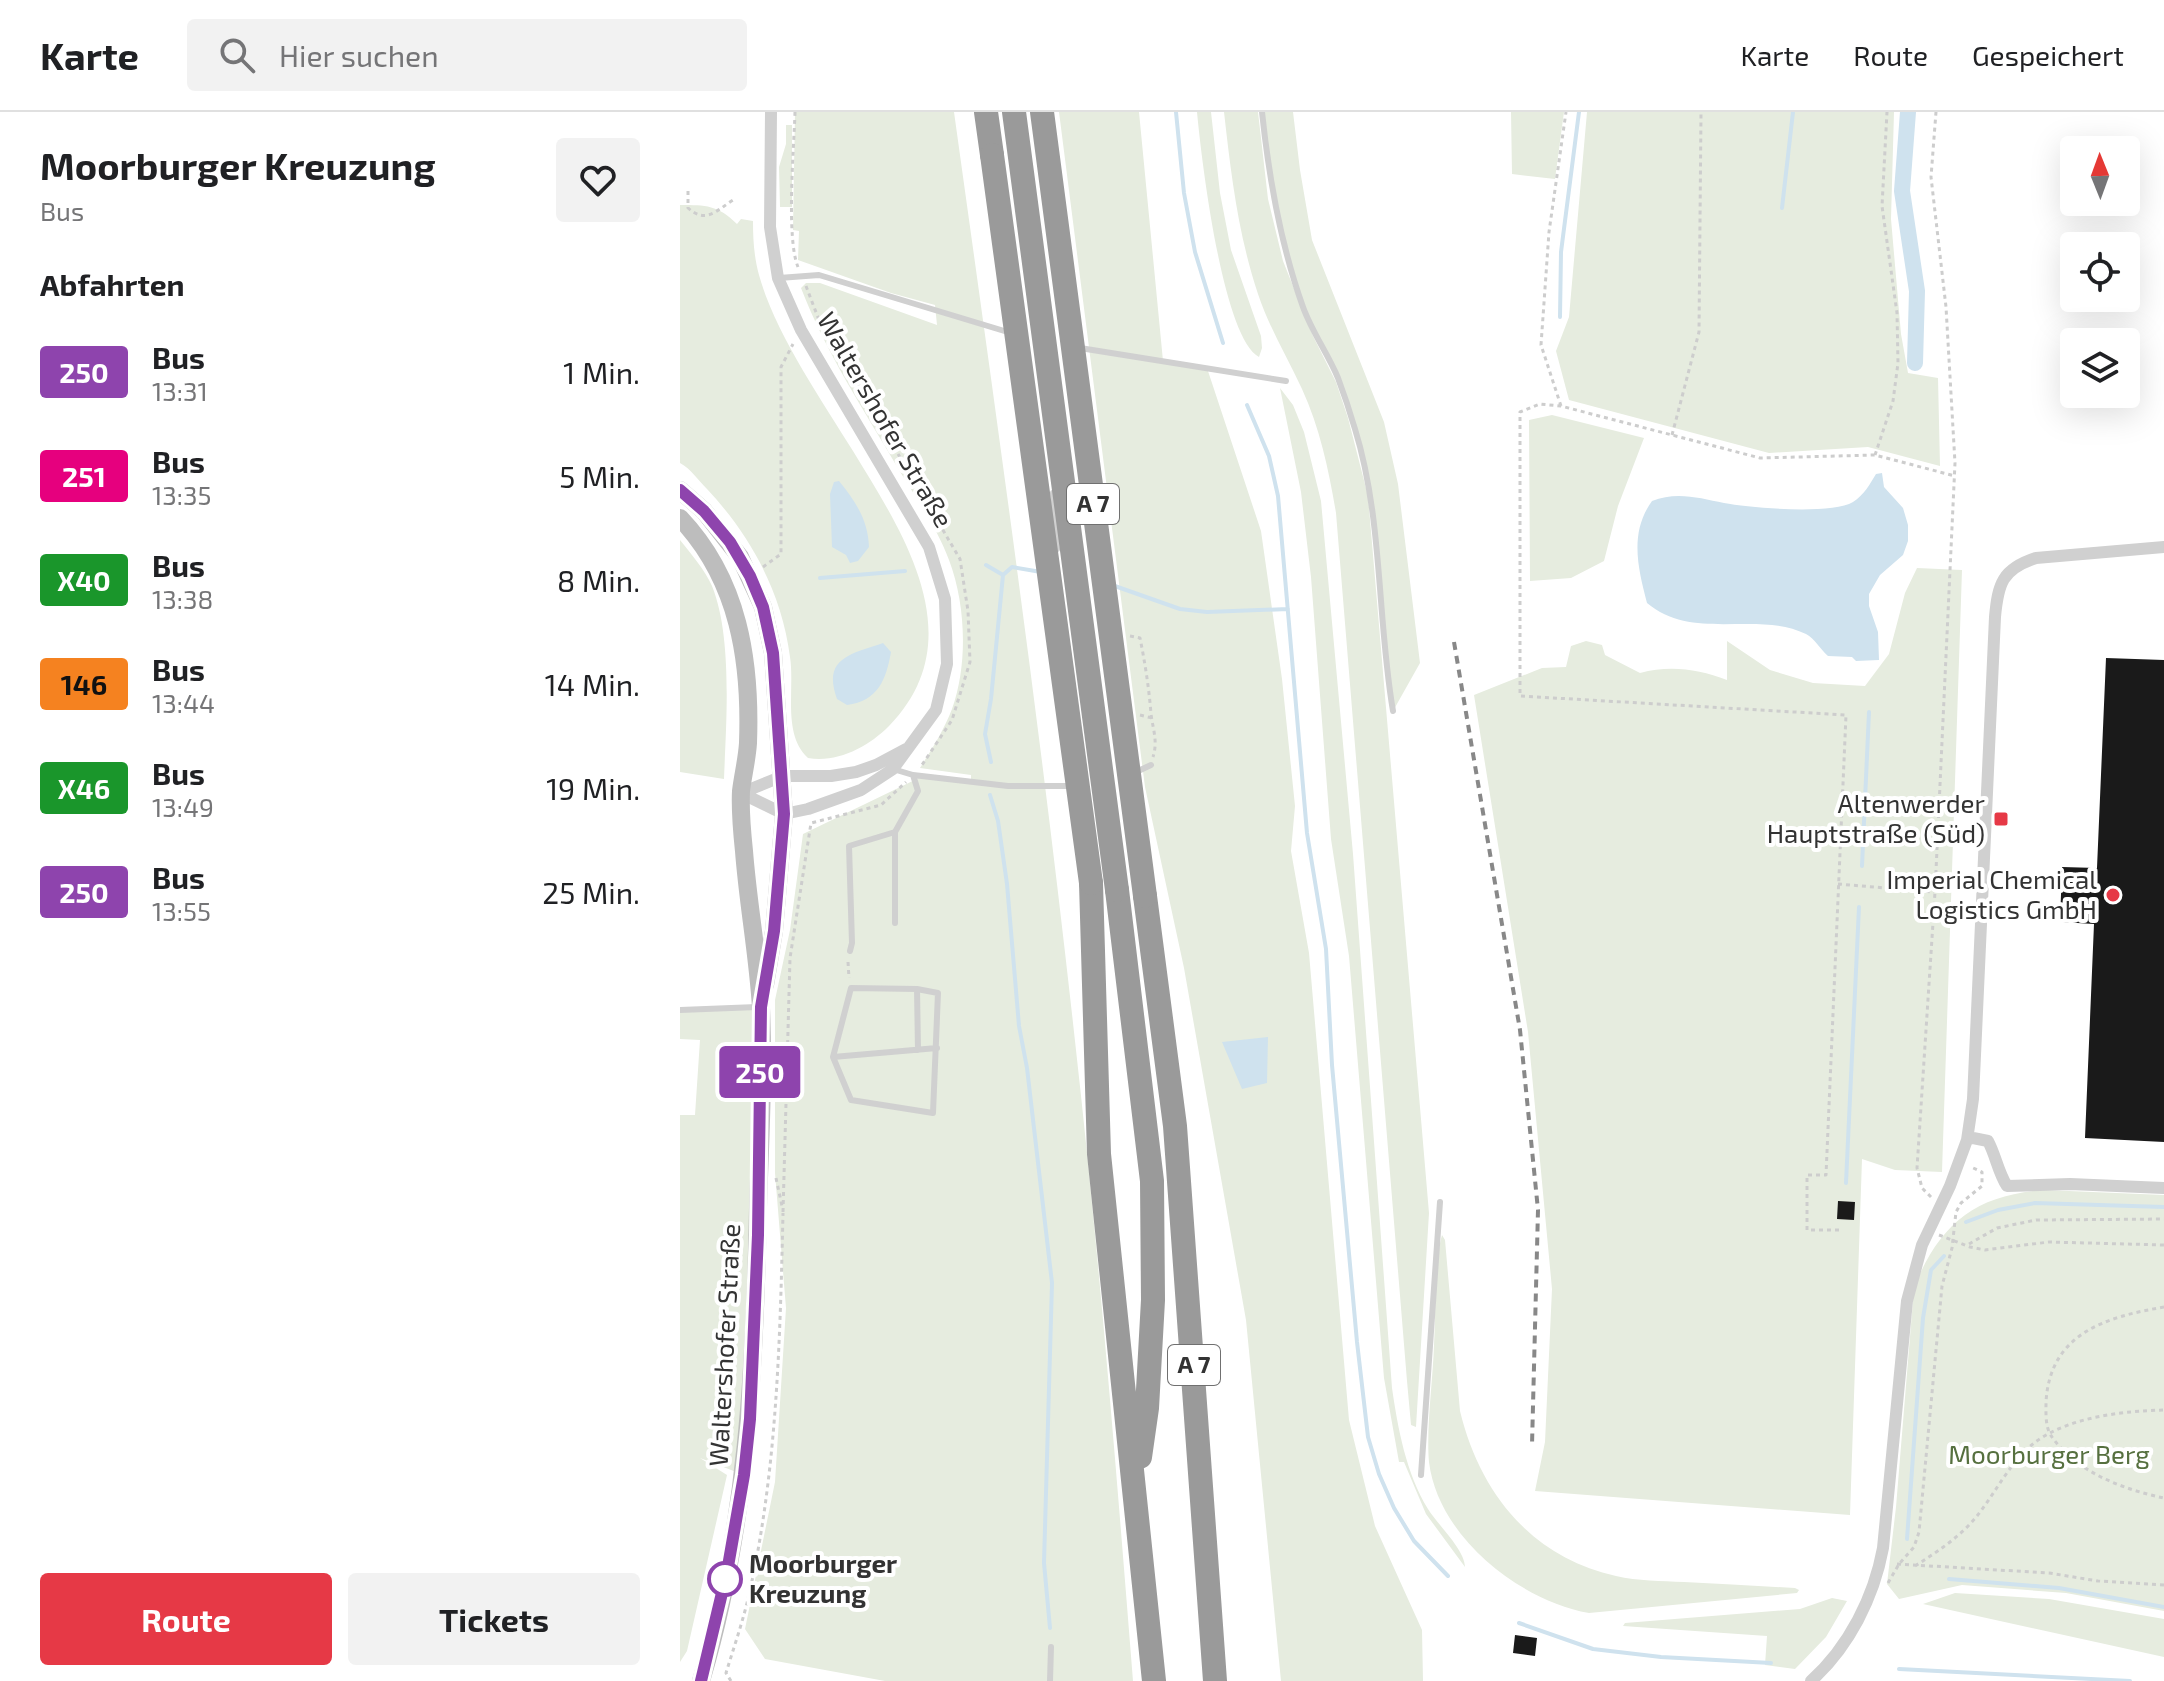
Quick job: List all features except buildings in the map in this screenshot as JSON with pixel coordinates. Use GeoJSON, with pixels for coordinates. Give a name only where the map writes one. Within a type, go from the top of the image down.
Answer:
{"type":"FeatureCollection","features":[{"type":"Feature","properties":{"kind":"highway","name":"A 7"},"geometry":{"type":"LineString","coordinates":[[986,112],[1091,883],[1099,1154],[1154,1681]]}},
{"type":"Feature","properties":{"kind":"highway","name":"A 7"},"geometry":{"type":"LineString","coordinates":[[1014,112],[1117,890],[1152,1181],[1153,1300],[1147,1408],[1136,1503]]}},
{"type":"Feature","properties":{"kind":"highway","name":"A 7"},"geometry":{"type":"LineString","coordinates":[[1042,112],[1175,1126],[1215,1681]]}},
{"type":"Feature","properties":{"kind":"main road"},"geometry":{"type":"LineString","coordinates":[[680,490],[722,531],[750,576],[763,607],[773,653],[784,814]]}},
{"type":"Feature","properties":{"kind":"main road"},"geometry":{"type":"LineString","coordinates":[[680,518],[706,550],[724,580],[742,634],[748,744],[741,793]]}},
{"type":"Feature","properties":{"kind":"main road","name":"Waltershofer Straße"},"geometry":{"type":"LineString","coordinates":[[701,1681],[729,1558],[744,1475],[750,1419],[758,1235],[761,1007],[744,851],[741,793]]}},
{"type":"Feature","properties":{"kind":"main road","name":"Waltershofer Straße"},"geometry":{"type":"LineString","coordinates":[[761,1007],[774,931],[784,814]]}},
{"type":"Feature","properties":{"kind":"street","name":"Waltershofer Straße"},"geometry":{"type":"LineString","coordinates":[[771,112],[770,227],[778,278],[801,330],[929,547],[945,599],[947,664],[936,710],[893,769],[861,790],[784,814]]}},
{"type":"Feature","properties":{"kind":"street"},"geometry":{"type":"LineString","coordinates":[[1811,1681],[1855,1624],[1869,1597],[1880,1564],[1904,1324],[1913,1273],[1968,1137],[1974,1084],[1995,617],[2000,584],[2011,569],[2036,558],[2164,547]]}},
{"type":"Feature","properties":{"kind":"street","name":"Waltershofer Straße"},"geometry":{"type":"LineString","coordinates":[[741,793],[783,776],[831,776],[856,772],[909,747]]}},
{"type":"Feature","properties":{"kind":"street"},"geometry":{"type":"LineString","coordinates":[[741,793],[784,814]]}},
{"type":"Feature","properties":{"kind":"street"},"geometry":{"type":"LineString","coordinates":[[1968,1137],[1988,1141],[1996,1155],[2000,1176],[2007,1186],[2070,1184],[2164,1188]]}},
{"type":"Feature","properties":{"kind":"lane"},"geometry":{"type":"LineString","coordinates":[[1007,112],[1040,342],[1048,432]]}},
{"type":"Feature","properties":{"kind":"lane"},"geometry":{"type":"LineString","coordinates":[[1262,112],[1269,176],[1284,247],[1304,310],[1337,377],[1356,430],[1369,485],[1385,665],[1393,711]]}},
{"type":"Feature","properties":{"kind":"lane"},"geometry":{"type":"LineString","coordinates":[[778,278],[819,275],[1026,337]]}},
{"type":"Feature","properties":{"kind":"lane"},"geometry":{"type":"LineString","coordinates":[[1040,342],[1056,344]]}},
{"type":"Feature","properties":{"kind":"lane"},"geometry":{"type":"LineString","coordinates":[[1071,347],[1286,381]]}},
{"type":"Feature","properties":{"kind":"lane"},"geometry":{"type":"LineString","coordinates":[[1051,477],[1058,552]]}},
{"type":"Feature","properties":{"kind":"lane"},"geometry":{"type":"LineString","coordinates":[[893,769],[913,775],[1008,786],[1106,786],[1151,765]]}},
{"type":"Feature","properties":{"kind":"lane"},"geometry":{"type":"LineString","coordinates":[[895,923],[895,832],[918,791],[913,775]]}},
{"type":"Feature","properties":{"kind":"lane"},"geometry":{"type":"LineString","coordinates":[[850,951],[849,846],[895,832]]}},
{"type":"Feature","properties":{"kind":"lane"},"geometry":{"type":"LineString","coordinates":[[851,988],[917,989],[938,993],[933,1113],[851,1100],[833,1057],[851,988]]}},
{"type":"Feature","properties":{"kind":"lane"},"geometry":{"type":"LineString","coordinates":[[917,989],[918,1050]]}},
{"type":"Feature","properties":{"kind":"lane"},"geometry":{"type":"LineString","coordinates":[[680,1010],[761,1007]]}},
{"type":"Feature","properties":{"kind":"lane"},"geometry":{"type":"LineString","coordinates":[[833,1057],[937,1048]]}},
{"type":"Feature","properties":{"kind":"lane"},"geometry":{"type":"LineString","coordinates":[[1421,1475],[1440,1202]]}},
{"type":"Feature","properties":{"kind":"lane"},"geometry":{"type":"LineString","coordinates":[[1050,1681],[1051,1647]]}},
{"type":"Feature","properties":{"kind":"path"},"geometry":{"type":"LineString","coordinates":[[795,112],[794,257],[819,320],[960,559],[968,611]]}},
{"type":"Feature","properties":{"kind":"path"},"geometry":{"type":"LineString","coordinates":[[1561,406],[1541,345],[1549,232],[1566,112]]}},
{"type":"Feature","properties":{"kind":"path"},"geometry":{"type":"LineString","coordinates":[[1672,435],[1699,332],[1701,112]]}},
{"type":"Feature","properties":{"kind":"path"},"geometry":{"type":"LineString","coordinates":[[1875,455],[1893,401],[1898,363],[1897,313],[1882,206],[1887,112]]}},
{"type":"Feature","properties":{"kind":"path"},"geometry":{"type":"LineString","coordinates":[[1936,112],[1931,177],[1946,307],[1955,476],[1935,892],[1917,1168],[1919,1182],[1926,1193],[1942,1203]]}},
{"type":"Feature","properties":{"kind":"path"},"geometry":{"type":"LineString","coordinates":[[688,191],[688,208],[702,216],[713,215],[733,200]]}},
{"type":"Feature","properties":{"kind":"path"},"geometry":{"type":"LineString","coordinates":[[750,576],[781,554],[781,367],[801,330]]}},
{"type":"Feature","properties":{"kind":"path"},"geometry":{"type":"LineString","coordinates":[[1839,1230],[1807,1230],[1807,1175],[1826,1175],[1846,715],[1520,696],[1520,412],[1540,404],[1561,406],[1760,458],[1875,455],[1955,476]]}},
{"type":"Feature","properties":{"kind":"path"},"geometry":{"type":"LineString","coordinates":[[1838,884],[1935,892]]}},
{"type":"Feature","properties":{"kind":"path"},"geometry":{"type":"LineString","coordinates":[[850,951],[847,955],[851,988]]}},
{"type":"Feature","properties":{"kind":"path"},"geometry":{"type":"LineString","coordinates":[[783,1212],[790,958]]}},
{"type":"Feature","properties":{"kind":"path"},"geometry":{"type":"LineString","coordinates":[[1970,1166],[1982,1172],[1983,1182],[1976,1194],[1958,1207],[1941,1292],[1919,1532],[1914,1547],[1899,1564],[2049,1573],[2098,1581],[2164,1585]]}},
{"type":"Feature","properties":{"kind":"path"},"geometry":{"type":"LineString","coordinates":[[1967,1245],[1997,1228],[2036,1220],[2164,1219]]}},
{"type":"Feature","properties":{"kind":"path"},"geometry":{"type":"LineString","coordinates":[[1928,1230],[1985,1250],[2049,1242],[2164,1245]]}},
{"type":"Feature","properties":{"kind":"path"},"geometry":{"type":"LineString","coordinates":[[2164,1307],[2107,1320],[2071,1342],[2052,1369],[2047,1388],[2046,1424],[2049,1435],[2062,1450],[2093,1472],[2112,1482],[2164,1498]]}},
{"type":"Feature","properties":{"kind":"path"},"geometry":{"type":"LineString","coordinates":[[1915,1566],[1960,1535],[2034,1443],[2093,1417],[2127,1411],[2164,1410]]}},
{"type":"Feature","properties":{"kind":"path"},"geometry":{"type":"LineString","coordinates":[[726,1673],[731,1681]]}},
{"type":"Feature","properties":{"kind":"green space"},"geometry":{"type":"Polygon","coordinates":[[[795,112],[954,112],[1062,924],[1084,1121],[1133,1681],[885,1681],[765,1659],[745,1629],[775,1482],[786,1308],[775,1173],[775,1000],[790,930],[803,834],[923,776],[971,780],[971,775],[920,768],[949,717],[961,673],[962,615],[955,577],[939,537],[834,358],[801,288],[806,283],[820,283],[937,325],[935,305],[798,260],[799,231],[793,230],[795,112]]]}},
{"type":"Feature","properties":{"kind":"green space"},"geometry":{"type":"Polygon","coordinates":[[[1059,112],[1139,112],[1163,361],[1207,368],[1261,531],[1282,679],[1295,806],[1291,851],[1309,953],[1349,1420],[1375,1526],[1422,1630],[1423,1681],[1281,1681],[1246,1320],[1184,968],[1145,787],[1059,112]]]}},
{"type":"Feature","properties":{"kind":"green space"},"geometry":{"type":"Polygon","coordinates":[[[1197,112],[1211,112],[1220,193],[1231,250],[1261,336],[1259,357],[1246,342],[1224,282],[1203,166],[1197,112]]]}},
{"type":"Feature","properties":{"kind":"green space"},"geometry":{"type":"Polygon","coordinates":[[[1224,112],[1258,112],[1268,199],[1283,261],[1313,336],[1336,382],[1368,496],[1429,1213],[1416,1427],[1411,1425],[1407,1381],[1336,513],[1314,419],[1267,318],[1251,271],[1236,204],[1224,112]]]}},
{"type":"Feature","properties":{"kind":"green space"},"geometry":{"type":"Polygon","coordinates":[[[1262,112],[1293,112],[1312,240],[1384,422],[1398,484],[1420,663],[1393,711],[1369,485],[1337,377],[1304,310],[1284,247],[1262,112]]]}},
{"type":"Feature","properties":{"kind":"green space"},"geometry":{"type":"Polygon","coordinates":[[[1511,112],[1564,112],[1555,179],[1512,174],[1511,112]]]}},
{"type":"Feature","properties":{"kind":"green space"},"geometry":{"type":"Polygon","coordinates":[[[1587,112],[1894,112],[1891,219],[1901,334],[1908,373],[1938,378],[1940,466],[1868,447],[1769,453],[1569,400],[1556,351],[1569,317],[1587,112]]]}},
{"type":"Feature","properties":{"kind":"green space"},"geometry":{"type":"Polygon","coordinates":[[[786,125],[792,125],[792,207],[780,207],[779,167],[786,144],[786,125]]]}},
{"type":"Feature","properties":{"kind":"green space"},"geometry":{"type":"Polygon","coordinates":[[[680,205],[711,207],[737,224],[741,219],[753,221],[757,268],[776,320],[892,516],[922,587],[928,622],[926,658],[914,693],[881,734],[841,756],[808,758],[800,748],[792,724],[791,670],[786,633],[772,588],[737,526],[688,468],[680,463],[680,205]]]}},
{"type":"Feature","properties":{"kind":"green space"},"geometry":{"type":"Polygon","coordinates":[[[1280,388],[1293,405],[1304,432],[1321,501],[1353,854],[1394,1403],[1404,1450],[1420,1495],[1461,1553],[1465,1567],[1426,1514],[1404,1462],[1399,1462],[1384,1378],[1349,956],[1331,839],[1311,577],[1301,492],[1280,388]]]}},
{"type":"Feature","properties":{"kind":"green space"},"geometry":{"type":"Polygon","coordinates":[[[1552,415],[1644,438],[1618,506],[1604,561],[1571,578],[1530,581],[1529,420],[1552,415]]]}},
{"type":"Feature","properties":{"kind":"green space"},"geometry":{"type":"Polygon","coordinates":[[[680,540],[702,568],[719,607],[727,681],[724,779],[680,772],[680,540]]]}},
{"type":"Feature","properties":{"kind":"green space"},"geometry":{"type":"Polygon","coordinates":[[[1917,568],[1962,570],[1942,1172],[1895,1170],[1862,1159],[1850,1515],[1535,1491],[1545,1442],[1552,1289],[1528,1032],[1474,695],[1542,668],[1566,667],[1571,646],[1586,641],[1602,645],[1605,655],[1640,673],[1684,669],[1727,680],[1727,641],[1770,670],[1813,683],[1865,686],[1889,654],[1905,593],[1917,568]]]}},
{"type":"Feature","properties":{"kind":"green space"},"geometry":{"type":"Polygon","coordinates":[[[761,1007],[744,1475],[700,1458],[727,1475],[687,1651],[680,1662],[680,1115],[695,1115],[700,1040],[680,1039],[680,1010],[761,1007]]]}},
{"type":"Feature","properties":{"kind":"green space","name":"Moorburger Berg"},"geometry":{"type":"Polygon","coordinates":[[[2045,1190],[2164,1195],[2164,1611],[2066,1593],[1962,1585],[1899,1599],[1887,1584],[1914,1288],[1935,1246],[1963,1216],[1999,1198],[2045,1190]]]}},
{"type":"Feature","properties":{"kind":"green space"},"geometry":{"type":"Polygon","coordinates":[[[1442,1235],[1445,1240],[1460,1411],[1481,1469],[1514,1517],[1559,1554],[1586,1567],[1616,1576],[1795,1588],[1799,1590],[1797,1593],[1589,1613],[1535,1594],[1510,1579],[1465,1539],[1448,1515],[1436,1489],[1429,1462],[1436,1274],[1442,1235]]]}},
{"type":"Feature","properties":{"kind":"green space"},"geometry":{"type":"Polygon","coordinates":[[[1955,1593],[2049,1599],[2164,1619],[2164,1657],[1923,1604],[1955,1593]]]}},
{"type":"Feature","properties":{"kind":"green space"},"geometry":{"type":"Polygon","coordinates":[[[1832,1598],[1847,1601],[1826,1637],[1795,1669],[1765,1665],[1767,1636],[1623,1626],[1625,1623],[1800,1609],[1832,1598]]]}},
{"type":"Feature","properties":{"kind":"water"},"geometry":{"type":"Polygon","coordinates":[[[1882,473],[1884,487],[1903,508],[1908,541],[1903,555],[1880,575],[1869,594],[1869,606],[1878,632],[1879,660],[1856,661],[1852,657],[1828,656],[1809,636],[1787,627],[1684,621],[1665,615],[1647,603],[1639,564],[1638,538],[1652,501],[1679,496],[1752,507],[1827,508],[1853,502],[1864,493],[1876,474],[1882,473]]]}},
{"type":"Feature","properties":{"kind":"water"},"geometry":{"type":"Polygon","coordinates":[[[839,481],[860,512],[868,537],[869,547],[858,561],[850,563],[846,555],[832,547],[830,494],[834,482],[839,481]]]}},
{"type":"Feature","properties":{"kind":"water"},"geometry":{"type":"Polygon","coordinates":[[[883,643],[891,652],[879,688],[858,703],[847,705],[837,699],[833,674],[837,666],[850,655],[883,643]]]}},
{"type":"Feature","properties":{"kind":"water"},"geometry":{"type":"Polygon","coordinates":[[[1268,1037],[1267,1083],[1242,1089],[1222,1042],[1268,1037]]]}},
{"type":"Feature","properties":{"kind":"waterway"},"geometry":{"type":"LineString","coordinates":[[1176,112],[1184,193],[1195,252],[1223,343]]}},
{"type":"Feature","properties":{"kind":"waterway"},"geometry":{"type":"LineString","coordinates":[[1560,317],[1561,252],[1579,112]]}},
{"type":"Feature","properties":{"kind":"waterway"},"geometry":{"type":"LineString","coordinates":[[1782,208],[1793,112]]}},
{"type":"Feature","properties":{"kind":"waterway"},"geometry":{"type":"LineString","coordinates":[[1908,112],[1902,191],[1917,291],[1915,363]]}},
{"type":"Feature","properties":{"kind":"waterway"},"geometry":{"type":"LineString","coordinates":[[1247,405],[1269,456],[1278,496],[1307,833],[1326,949],[1332,1065],[1368,1437],[1394,1508],[1414,1541],[1448,1576]]}},
{"type":"Feature","properties":{"kind":"waterway"},"geometry":{"type":"LineString","coordinates":[[986,565],[1003,575],[985,734],[991,762]]}},
{"type":"Feature","properties":{"kind":"waterway"},"geometry":{"type":"LineString","coordinates":[[1003,575],[1012,567],[1041,572]]}},
{"type":"Feature","properties":{"kind":"waterway"},"geometry":{"type":"LineString","coordinates":[[820,578],[905,571]]}},
{"type":"Feature","properties":{"kind":"waterway"},"geometry":{"type":"LineString","coordinates":[[1112,585],[1180,609],[1207,612],[1288,609]]}},
{"type":"Feature","properties":{"kind":"waterway"},"geometry":{"type":"LineString","coordinates":[[1862,866],[1869,712]]}},
{"type":"Feature","properties":{"kind":"waterway"},"geometry":{"type":"LineString","coordinates":[[990,795],[998,821],[1007,884],[1019,1026],[1027,1068],[1052,1283],[1044,1563],[1050,1628]]}},
{"type":"Feature","properties":{"kind":"waterway"},"geometry":{"type":"LineString","coordinates":[[1846,1183],[1859,907]]}},
{"type":"Feature","properties":{"kind":"waterway"},"geometry":{"type":"LineString","coordinates":[[1966,1222],[1998,1210],[2035,1203],[2164,1207]]}},
{"type":"Feature","properties":{"kind":"waterway"},"geometry":{"type":"LineString","coordinates":[[1907,1539],[1923,1318],[1931,1270],[1944,1256]]}},
{"type":"Feature","properties":{"kind":"waterway"},"geometry":{"type":"LineString","coordinates":[[1949,1579],[2059,1588],[2164,1607]]}},
{"type":"Feature","properties":{"kind":"waterway"},"geometry":{"type":"LineString","coordinates":[[1519,1623],[1593,1649],[1661,1657],[1771,1663]]}},
{"type":"Feature","properties":{"kind":"waterway"},"geometry":{"type":"LineString","coordinates":[[1899,1669],[2130,1681]]}},
{"type":"Feature","properties":{"kind":"railway"},"geometry":{"type":"LineString","coordinates":[[1454,642],[1520,1030],[1538,1210],[1532,1445]]}},
{"type":"Feature","properties":{"kind":"bus line","name":"250"},"geometry":{"type":"LineString","coordinates":[[680,490],[704,511],[730,542],[750,576],[763,607],[773,653],[784,814],[774,931],[761,1007],[758,1235],[750,1419],[727,1572],[701,1681]]}},
{"type":"Feature","properties":{"kind":"place","name":"Altenwerder Hauptstraße (Süd)"},"geometry":{"type":"Point","coordinates":[2001,819]}},
{"type":"Feature","properties":{"kind":"place","name":"Imperial Chemical Logistics GmbH"},"geometry":{"type":"Point","coordinates":[2113,895]}},
{"type":"Feature","properties":{"kind":"place","name":"Moorburger Kreuzung"},"geometry":{"type":"Point","coordinates":[725,1579]}}]}
